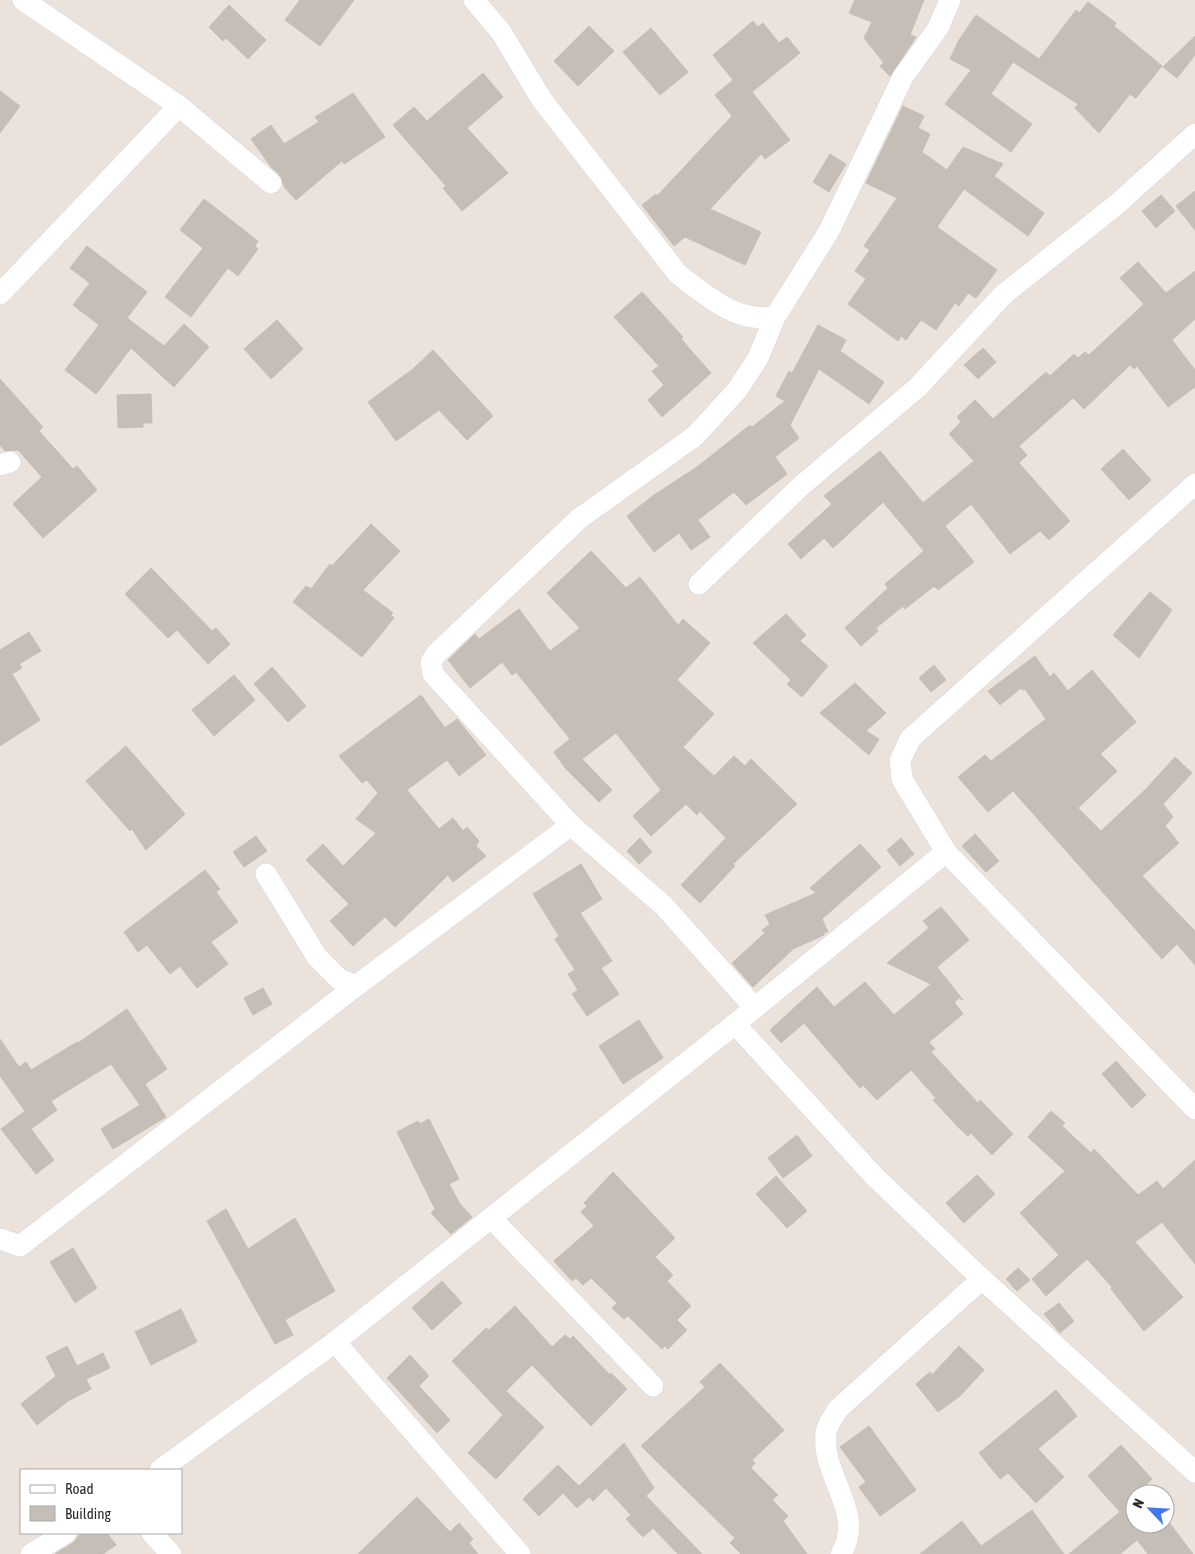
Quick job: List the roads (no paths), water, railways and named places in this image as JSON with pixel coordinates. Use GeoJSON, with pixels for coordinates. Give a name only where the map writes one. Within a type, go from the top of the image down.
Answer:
{"type":"FeatureCollection","features":[{"type":"Feature","properties":{"kind":"street"},"geometry":{"type":"LineString","coordinates":[[23,0],[178,106],[271,183]]}},
{"type":"Feature","properties":{"kind":"street"},"geometry":{"type":"LineString","coordinates":[[474,0],[501,32],[542,100],[678,274],[703,294],[736,313],[749,318],[775,317]]}},
{"type":"Feature","properties":{"kind":"street"},"geometry":{"type":"LineString","coordinates":[[754,1008],[664,906],[571,825],[433,674],[431,662],[436,654],[580,518],[696,436],[738,389],[758,358],[775,317],[829,231],[898,85],[938,28],[950,0]]}},
{"type":"Feature","properties":{"kind":"street"},"geometry":{"type":"LineString","coordinates":[[0,294],[178,106]]}},
{"type":"Feature","properties":{"kind":"street"},"geometry":{"type":"LineString","coordinates":[[699,584],[801,486],[918,387],[1003,296],[1116,205],[1195,134]]}},
{"type":"Feature","properties":{"kind":"street"},"geometry":{"type":"LineString","coordinates":[[1195,484],[910,739],[900,761],[902,779],[946,852],[1195,1109]]}},
{"type":"Feature","properties":{"kind":"street"},"geometry":{"type":"LineString","coordinates":[[0,1239],[20,1246],[356,986],[571,825]]}},
{"type":"Feature","properties":{"kind":"street"},"geometry":{"type":"LineString","coordinates":[[161,1469],[335,1342],[735,1024],[946,852]]}},
{"type":"Feature","properties":{"kind":"street"},"geometry":{"type":"LineString","coordinates":[[266,874],[317,957],[339,978],[356,986]]}},
{"type":"Feature","properties":{"kind":"street"},"geometry":{"type":"LineString","coordinates":[[735,1024],[874,1176],[982,1278],[1195,1472]]}},
{"type":"Feature","properties":{"kind":"street"},"geometry":{"type":"LineString","coordinates":[[491,1218],[653,1386]]}},
{"type":"Feature","properties":{"kind":"street"},"geometry":{"type":"LineString","coordinates":[[841,1554],[846,1545],[850,1521],[828,1462],[826,1433],[838,1409],[982,1278]]}},
{"type":"Feature","properties":{"kind":"street"},"geometry":{"type":"LineString","coordinates":[[335,1342],[520,1554]]}},
{"type":"Feature","properties":{"kind":"street"},"geometry":{"type":"LineString","coordinates":[[32,1554],[64,1534]]}},
{"type":"Feature","properties":{"kind":"street"},"geometry":{"type":"LineString","coordinates":[[153,1534],[171,1554]]}}]}
